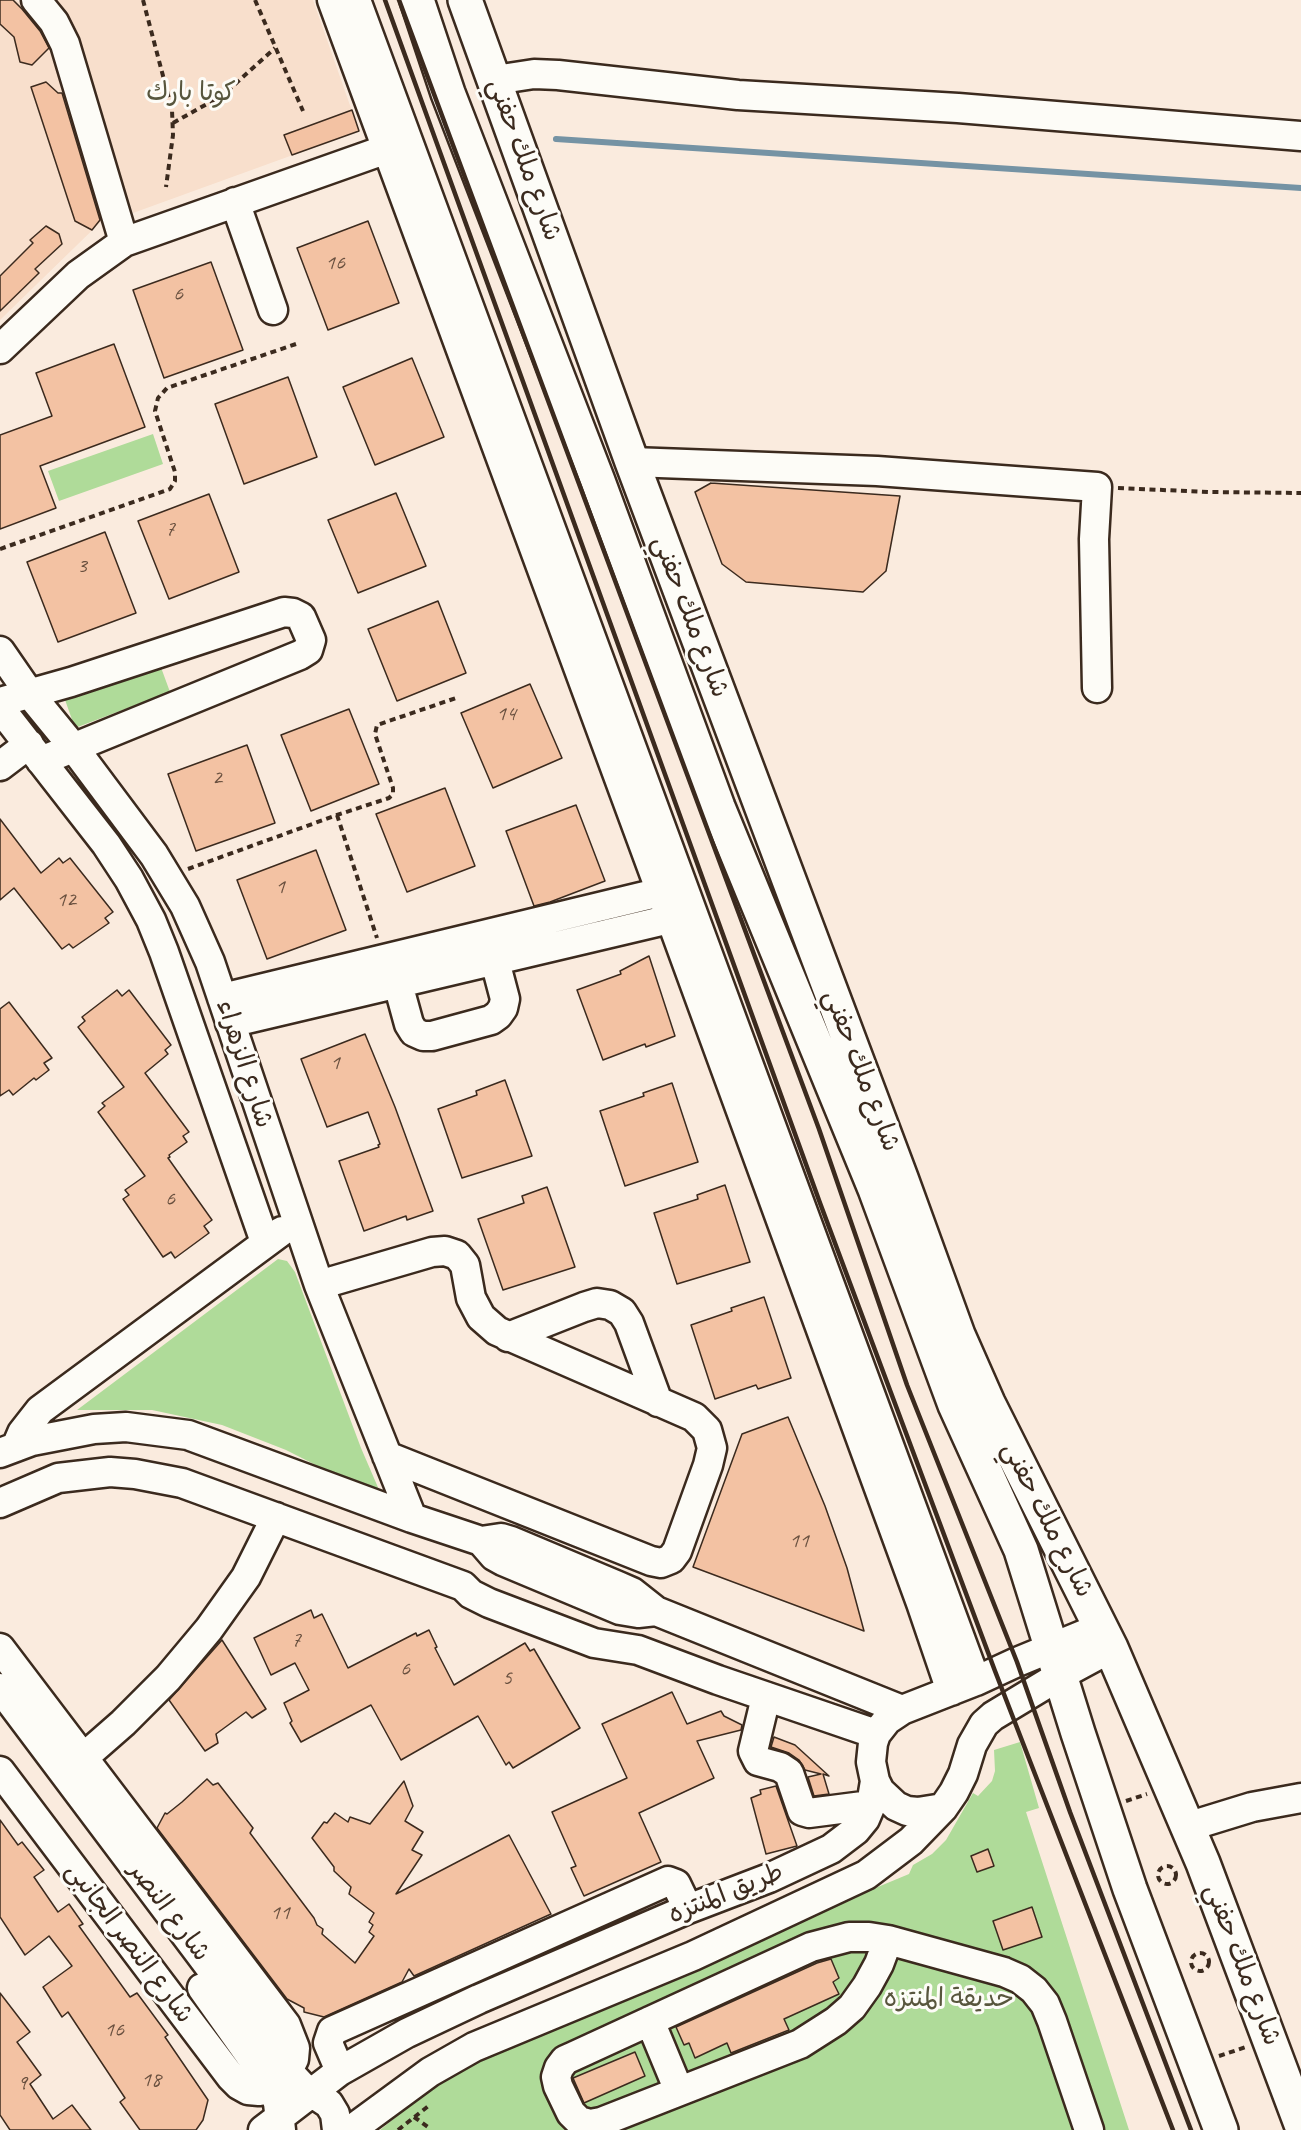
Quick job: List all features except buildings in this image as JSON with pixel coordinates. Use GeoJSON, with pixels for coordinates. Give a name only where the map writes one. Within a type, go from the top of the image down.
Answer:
{"type":"FeatureCollection","features":[{"type":"Feature","properties":{"kind":"highway","name":"شارع ملك حفني"},"geometry":{"type":"LineString","coordinates":[[417,0],[448,93],[598,482],[718,807],[988,1403],[1106,1637],[1203,1863],[1301,2124]]}},
{"type":"Feature","properties":{"kind":"highway","name":"شارع ملك حفني"},"geometry":{"type":"LineString","coordinates":[[465,0],[888,1183],[955,1405],[1021,1550],[1103,1810],[1134,1900],[1221,2130]]}},
{"type":"Feature","properties":{"kind":"street"},"geometry":{"type":"LineString","coordinates":[[36,0],[54,22],[65,44],[124,242]]}},
{"type":"Feature","properties":{"kind":"street"},"geometry":{"type":"LineString","coordinates":[[332,0],[921,1603],[964,1686]]}},
{"type":"Feature","properties":{"kind":"street"},"geometry":{"type":"LineString","coordinates":[[356,0],[964,1686]]}},
{"type":"Feature","properties":{"kind":"street"},"geometry":{"type":"LineString","coordinates":[[495,80],[534,74],[558,75],[738,95],[958,108],[1301,136]]}},
{"type":"Feature","properties":{"kind":"street"},"geometry":{"type":"LineString","coordinates":[[0,349],[78,275],[124,242],[387,149]]}},
{"type":"Feature","properties":{"kind":"street"},"geometry":{"type":"LineString","coordinates":[[235,202],[273,310]]}},
{"type":"Feature","properties":{"kind":"street"},"geometry":{"type":"LineString","coordinates":[[632,462],[877,471],[1097,487],[1094,539],[1097,688]]}},
{"type":"Feature","properties":{"kind":"street"},"geometry":{"type":"LineString","coordinates":[[0,702],[71,682],[284,612],[301,617],[310,640],[308,650],[300,655],[74,748],[35,753],[0,766]]}},
{"type":"Feature","properties":{"kind":"street","name":"شارع الزهراء"},"geometry":{"type":"LineString","coordinates":[[0,651],[29,693],[74,748],[168,876],[185,906],[210,962],[319,1285],[412,1518]]}},
{"type":"Feature","properties":{"kind":"street","name":"شارع الزهراء"},"geometry":{"type":"LineString","coordinates":[[0,708],[106,844],[129,879],[151,920],[266,1242]]}},
{"type":"Feature","properties":{"kind":"street"},"geometry":{"type":"LineString","coordinates":[[226,1011],[383,959],[661,892]]}},
{"type":"Feature","properties":{"kind":"street"},"geometry":{"type":"LineString","coordinates":[[226,1011],[398,984],[670,919]]}},
{"type":"Feature","properties":{"kind":"street"},"geometry":{"type":"LineString","coordinates":[[398,984],[409,1024],[414,1032],[423,1036],[432,1036],[490,1020],[498,1015],[505,999],[495,961]]}},
{"type":"Feature","properties":{"kind":"street"},"geometry":{"type":"LineString","coordinates":[[8,1450],[40,1410],[296,1222]]}},
{"type":"Feature","properties":{"kind":"street"},"geometry":{"type":"LineString","coordinates":[[319,1285],[432,1252],[445,1251],[457,1256],[465,1265],[471,1298],[481,1317],[497,1331],[694,1417],[707,1430],[712,1448],[708,1466],[677,1551],[671,1559],[661,1563],[387,1456]]}},
{"type":"Feature","properties":{"kind":"street"},"geometry":{"type":"LineString","coordinates":[[508,1337],[584,1307],[597,1303],[610,1305],[622,1312],[629,1323],[658,1402]]}},
{"type":"Feature","properties":{"kind":"street"},"geometry":{"type":"LineString","coordinates":[[8,1450],[49,1437],[94,1429],[144,1429],[188,1435],[412,1518],[481,1541],[494,1556],[503,1561],[620,1610],[638,1613],[656,1611],[902,1710]]}},
{"type":"Feature","properties":{"kind":"street"},"geometry":{"type":"LineString","coordinates":[[0,1503],[58,1478],[127,1473],[182,1483],[463,1586],[495,1585],[612,1633],[638,1650],[876,1734],[871,1752],[873,1793]]}},
{"type":"Feature","properties":{"kind":"street"},"geometry":{"type":"LineString","coordinates":[[83,1758],[123,1723],[168,1678],[209,1629],[246,1577],[276,1517]]}},
{"type":"Feature","properties":{"kind":"street"},"geometry":{"type":"LineString","coordinates":[[463,1586],[481,1541]]}},
{"type":"Feature","properties":{"kind":"street","name":"طريق المنتزه"},"geometry":{"type":"LineString","coordinates":[[351,2130],[430,2072],[474,2047],[693,1956],[866,1875],[911,1841],[943,1808],[963,1774],[972,1745],[984,1724],[1057,1661],[1106,1637]]}},
{"type":"Feature","properties":{"kind":"street"},"geometry":{"type":"LineString","coordinates":[[0,1648],[286,2025],[295,2048],[294,2059],[280,2079]]}},
{"type":"Feature","properties":{"kind":"street","name":"طريق المنتزه"},"geometry":{"type":"LineString","coordinates":[[876,1734],[886,1720],[902,1710],[964,1686],[995,1671],[1057,1661]]}},
{"type":"Feature","properties":{"kind":"street","name":"شارع النصر"},"geometry":{"type":"LineString","coordinates":[[0,1688],[280,2079],[275,2125]]}},
{"type":"Feature","properties":{"kind":"street"},"geometry":{"type":"LineString","coordinates":[[766,1697],[753,1751],[758,1761],[780,1767],[789,1773],[802,1811],[809,1813],[880,1791],[896,1806],[907,1811],[918,1812],[943,1808]]}},
{"type":"Feature","properties":{"kind":"street","name":"شارع النصر"},"geometry":{"type":"LineString","coordinates":[[0,1716],[195,1979],[280,2079],[310,2092],[329,2104],[335,2114],[337,2130]]}},
{"type":"Feature","properties":{"kind":"street","name":"شارع النصر الجانبى"},"geometry":{"type":"LineString","coordinates":[[0,1771],[238,2085],[248,2090],[259,2091],[280,2079]]}},
{"type":"Feature","properties":{"kind":"street","name":"طريق المنتزه"},"geometry":{"type":"LineString","coordinates":[[275,2125],[310,2092],[340,2071],[407,2033],[468,2004],[688,1909],[769,1878],[815,1857],[844,1840],[865,1819],[873,1793]]}},
{"type":"Feature","properties":{"kind":"street"},"geometry":{"type":"LineString","coordinates":[[1187,1827],[1252,1807],[1301,1798]]}},
{"type":"Feature","properties":{"kind":"street"},"geometry":{"type":"LineString","coordinates":[[844,1840],[866,1875]]}},
{"type":"Feature","properties":{"kind":"street"},"geometry":{"type":"LineString","coordinates":[[340,2071],[328,2043],[332,2031],[668,1881],[676,1884],[688,1909]]}},
{"type":"Feature","properties":{"kind":"street"},"geometry":{"type":"LineString","coordinates":[[888,1940],[879,1964],[852,2007],[836,2021],[800,2044],[601,2122],[590,2124],[579,2121],[571,2113],[556,2077],[565,2060],[811,1947],[849,1937],[869,1937],[888,1940],[1004,1972],[1020,1979],[1034,1990],[1045,2004],[1052,2020],[1089,2130]]}},
{"type":"Feature","properties":{"kind":"street"},"geometry":{"type":"LineString","coordinates":[[650,2021],[679,2091]]}},
{"type":"Feature","properties":{"kind":"path"},"geometry":{"type":"LineString","coordinates":[[143,0],[170,100],[173,123],[166,187]]}},
{"type":"Feature","properties":{"kind":"path"},"geometry":{"type":"LineString","coordinates":[[255,0],[303,111]]}},
{"type":"Feature","properties":{"kind":"path"},"geometry":{"type":"LineString","coordinates":[[173,123],[223,95],[275,48]]}},
{"type":"Feature","properties":{"kind":"path"},"geometry":{"type":"LineString","coordinates":[[0,549],[170,489],[175,481],[175,472],[155,411],[158,398],[167,388],[296,344]]}},
{"type":"Feature","properties":{"kind":"path"},"geometry":{"type":"LineString","coordinates":[[1097,487],[1301,493]]}},
{"type":"Feature","properties":{"kind":"path"},"geometry":{"type":"LineString","coordinates":[[168,876],[337,814],[389,798],[393,794],[393,788],[375,734],[377,725],[456,698]]}},
{"type":"Feature","properties":{"kind":"path"},"geometry":{"type":"LineString","coordinates":[[337,814],[383,959]]}},
{"type":"Feature","properties":{"kind":"path"},"geometry":{"type":"LineString","coordinates":[[1103,1810],[1170,1785]]}},
{"type":"Feature","properties":{"kind":"path"},"geometry":{"type":"LineString","coordinates":[[1167,1866],[1173,1867],[1177,1878],[1173,1882],[1162,1883],[1158,1872],[1167,1866]]}},
{"type":"Feature","properties":{"kind":"path"},"geometry":{"type":"LineString","coordinates":[[1200,1952],[1205,1954],[1208,1965],[1205,1969],[1200,1971],[1191,1965],[1194,1954],[1200,1952]]}},
{"type":"Feature","properties":{"kind":"path"},"geometry":{"type":"LineString","coordinates":[[1197,2063],[1270,2039]]}},
{"type":"Feature","properties":{"kind":"path"},"geometry":{"type":"LineString","coordinates":[[398,2130],[432,2103]]}},
{"type":"Feature","properties":{"kind":"path"},"geometry":{"type":"LineString","coordinates":[[414,2117],[429,2130]]}},
{"type":"Feature","properties":{"kind":"shaded area"},"geometry":{"type":"Polygon","coordinates":[[[0,0],[16,0],[54,31],[111,212],[0,320],[0,0]]]}},
{"type":"Feature","properties":{"kind":"shaded area","name":"كوتا بارك"},"geometry":{"type":"Polygon","coordinates":[[[55,0],[313,0],[359,131],[133,213],[74,37],[63,11],[55,0]]]}},
{"type":"Feature","properties":{"kind":"green space"},"geometry":{"type":"Polygon","coordinates":[[[153,434],[163,464],[59,501],[48,471],[153,434]]]}},
{"type":"Feature","properties":{"kind":"green space"},"geometry":{"type":"Polygon","coordinates":[[[159,662],[170,692],[75,728],[64,697],[159,662]]]}},
{"type":"Feature","properties":{"kind":"green space"},"geometry":{"type":"Polygon","coordinates":[[[278,1259],[287,1261],[295,1272],[361,1448],[383,1499],[286,1450],[222,1425],[152,1410],[77,1410],[278,1259]]]}},
{"type":"Feature","properties":{"kind":"green space","name":"حديقة المنتزه"},"geometry":{"type":"Polygon","coordinates":[[[1020,1742],[1039,1808],[1026,1812],[1129,2130],[380,2130],[455,2068],[909,1874],[913,1865],[932,1854],[946,1840],[973,1793],[978,1796],[992,1781],[995,1771],[994,1750],[1020,1742]]]}},
{"type":"Feature","properties":{"kind":"waterway"},"geometry":{"type":"LineString","coordinates":[[556,139],[1301,188]]}},
{"type":"Feature","properties":{"kind":"railway"},"geometry":{"type":"LineString","coordinates":[[385,0],[820,1203],[995,1671],[1173,2130]]}},
{"type":"Feature","properties":{"kind":"railway"},"geometry":{"type":"LineString","coordinates":[[399,0],[819,1129],[907,1385],[1017,1662],[1070,1812],[1191,2130]]}}]}
